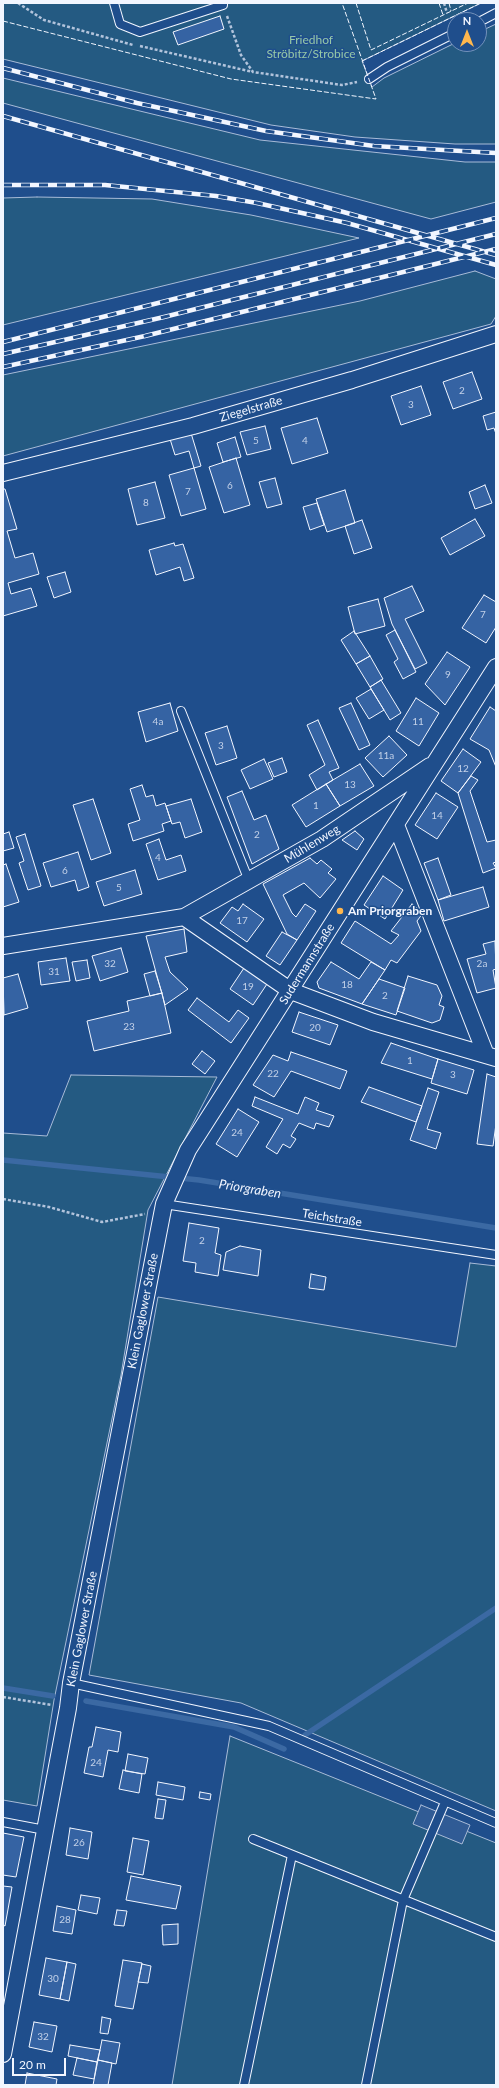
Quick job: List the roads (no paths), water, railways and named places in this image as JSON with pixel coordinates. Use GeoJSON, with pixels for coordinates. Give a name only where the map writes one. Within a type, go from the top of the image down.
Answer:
{"type":"FeatureCollection","features":[{"type":"Feature","properties":{"kind":"street","name":"Ziegelstraße"},"geometry":{"type":"LineString","coordinates":[[3,473],[193,426],[352,380],[496,334]]}},
{"type":"Feature","properties":{"kind":"street","name":"Sudermannstraße"},"geometry":{"type":"LineString","coordinates":[[163,1208],[188,1150],[291,991],[454,731],[496,667]]}},
{"type":"Feature","properties":{"kind":"street","name":"Mühlenweg"},"geometry":{"type":"LineString","coordinates":[[3,946],[184,917],[322,839],[435,763]]}},
{"type":"Feature","properties":{"kind":"street"},"geometry":{"type":"LineString","coordinates":[[396,825],[491,1057]]}},
{"type":"Feature","properties":{"kind":"street"},"geometry":{"type":"LineString","coordinates":[[184,917],[291,991],[373,1022],[491,1057]]}},
{"type":"Feature","properties":{"kind":"street","name":"Klein Gaglower Straße"},"geometry":{"type":"LineString","coordinates":[[3,2054],[68,1708],[71,1683],[163,1208]]}},
{"type":"Feature","properties":{"kind":"lane"},"geometry":{"type":"LineString","coordinates":[[114,3],[120,24],[140,32],[223,4]]}},
{"type":"Feature","properties":{"kind":"lane"},"geometry":{"type":"LineString","coordinates":[[487,18],[496,13]]}},
{"type":"Feature","properties":{"kind":"lane"},"geometry":{"type":"LineString","coordinates":[[369,80],[387,68],[447,37]]}},
{"type":"Feature","properties":{"kind":"lane"},"geometry":{"type":"LineString","coordinates":[[181,711],[249,881]]}},
{"type":"Feature","properties":{"kind":"lane","name":"Teichstraße"},"geometry":{"type":"LineString","coordinates":[[163,1208],[496,1255]]}},
{"type":"Feature","properties":{"kind":"lane"},"geometry":{"type":"LineString","coordinates":[[71,1683],[269,1726],[496,1823]]}},
{"type":"Feature","properties":{"kind":"lane"},"geometry":{"type":"LineString","coordinates":[[366,2085],[403,1900],[445,1802]]}},
{"type":"Feature","properties":{"kind":"lane"},"geometry":{"type":"LineString","coordinates":[[3,1822],[45,1830]]}},
{"type":"Feature","properties":{"kind":"lane"},"geometry":{"type":"LineString","coordinates":[[253,1839],[496,1937]]}},
{"type":"Feature","properties":{"kind":"lane"},"geometry":{"type":"LineString","coordinates":[[244,2085],[292,1855]]}},
{"type":"Feature","properties":{"kind":"waterway","name":"Priorgraben"},"geometry":{"type":"LineString","coordinates":[[3,1160],[199,1180],[496,1228]]}},
{"type":"Feature","properties":{"kind":"waterway"},"geometry":{"type":"LineString","coordinates":[[305,1735],[496,1608]]}},
{"type":"Feature","properties":{"kind":"waterway"},"geometry":{"type":"LineString","coordinates":[[3,1688],[53,1696]]}},
{"type":"Feature","properties":{"kind":"waterway"},"geometry":{"type":"LineString","coordinates":[[86,1701],[234,1727],[284,1749]]}},
{"type":"Feature","properties":{"kind":"railway"},"geometry":{"type":"LineString","coordinates":[[3,68],[137,103],[266,131],[374,146],[496,153]]}},
{"type":"Feature","properties":{"kind":"railway"},"geometry":{"type":"LineString","coordinates":[[3,116],[496,255]]}},
{"type":"Feature","properties":{"kind":"railway"},"geometry":{"type":"LineString","coordinates":[[3,185],[105,185],[216,196],[257,203],[347,223],[496,265]]}},
{"type":"Feature","properties":{"kind":"railway"},"geometry":{"type":"LineString","coordinates":[[3,342],[496,218]]}},
{"type":"Feature","properties":{"kind":"railway"},"geometry":{"type":"LineString","coordinates":[[3,354],[164,317],[496,234]]}},
{"type":"Feature","properties":{"kind":"railway"},"geometry":{"type":"LineString","coordinates":[[3,367],[145,336],[496,249]]}},
{"type":"Feature","properties":{"kind":"place","name":"Am Priorgraben"},"geometry":{"type":"Point","coordinates":[340,911]}},
{"type":"Feature","properties":{"kind":"park label","name":"Friedhof Ströbitz/Strobice"},"geometry":{"type":"Point","coordinates":[311,47]}}]}
